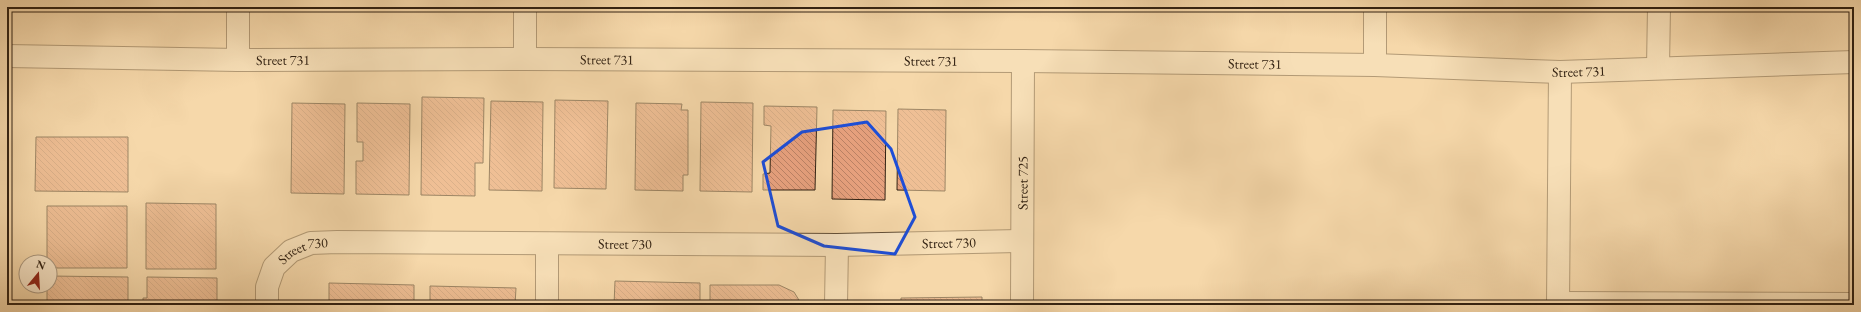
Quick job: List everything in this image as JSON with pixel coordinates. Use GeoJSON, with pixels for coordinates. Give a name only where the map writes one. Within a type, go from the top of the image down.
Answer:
{"type":"FeatureCollection","features":[{"type":"Feature","properties":{"kind":"street"},"geometry":{"type":"LineString","coordinates":[[238,7],[238,60]]}},
{"type":"Feature","properties":{"kind":"street"},"geometry":{"type":"LineString","coordinates":[[525,7],[525,59]]}},
{"type":"Feature","properties":{"kind":"street"},"geometry":{"type":"LineString","coordinates":[[1375,7],[1375,64]]}},
{"type":"Feature","properties":{"kind":"street"},"geometry":{"type":"LineString","coordinates":[[1658,67],[1660,7]]}},
{"type":"Feature","properties":{"kind":"street","name":"Street 731"},"geometry":{"type":"LineString","coordinates":[[7,56],[238,60],[525,59],[1375,64],[1560,72],[1658,67],[1854,62]]}},
{"type":"Feature","properties":{"kind":"street","name":"Street 725"},"geometry":{"type":"LineString","coordinates":[[1022,305],[1023,61]]}},
{"type":"Feature","properties":{"kind":"street"},"geometry":{"type":"LineString","coordinates":[[1560,72],[1558,304],[1854,304]]}},
{"type":"Feature","properties":{"kind":"street","name":"Street 730"},"geometry":{"type":"LineString","coordinates":[[267,305],[267,287],[274,267],[291,251],[311,243],[837,245],[1022,241]]}},
{"type":"Feature","properties":{"kind":"street"},"geometry":{"type":"LineString","coordinates":[[546,305],[547,244]]}},
{"type":"Feature","properties":{"kind":"street"},"geometry":{"type":"LineString","coordinates":[[836,305],[837,245]]}},
{"type":"Feature","properties":{"kind":"highlighted area"},"geometry":{"type":"Polygon","coordinates":[[[867,122],[891,149],[915,217],[895,254],[824,246],[778,226],[763,162],[802,132],[867,122]]]}},
{"type":"Feature","properties":{"kind":"building"},"geometry":{"type":"Polygon","coordinates":[[[790,7],[843,7],[843,8],[790,7]]]}},
{"type":"Feature","properties":{"kind":"building"},"geometry":{"type":"Polygon","coordinates":[[[1327,7],[1327,9],[1275,8],[1327,7]]]}},
{"type":"Feature","properties":{"kind":"building"},"geometry":{"type":"Polygon","coordinates":[[[422,97],[484,98],[483,163],[475,163],[475,196],[421,195],[422,97]]]}},
{"type":"Feature","properties":{"kind":"building"},"geometry":{"type":"Polygon","coordinates":[[[555,100],[608,101],[606,189],[554,188],[555,100]]]}},
{"type":"Feature","properties":{"kind":"building"},"geometry":{"type":"Polygon","coordinates":[[[491,101],[543,102],[542,191],[489,190],[491,101]]]}},
{"type":"Feature","properties":{"kind":"building"},"geometry":{"type":"Polygon","coordinates":[[[701,102],[753,103],[752,192],[700,191],[701,102]]]}},
{"type":"Feature","properties":{"kind":"building"},"geometry":{"type":"Polygon","coordinates":[[[292,103],[345,104],[344,194],[291,193],[292,103]]]}},
{"type":"Feature","properties":{"kind":"building"},"geometry":{"type":"Polygon","coordinates":[[[357,103],[410,104],[409,195],[356,194],[356,161],[363,161],[363,142],[357,142],[357,103]]]}},
{"type":"Feature","properties":{"kind":"building"},"geometry":{"type":"Polygon","coordinates":[[[636,103],[682,104],[681,110],[688,110],[688,175],[683,175],[683,191],[635,190],[636,103]]]}},
{"type":"Feature","properties":{"kind":"building"},"geometry":{"type":"Polygon","coordinates":[[[764,106],[817,107],[815,190],[763,190],[763,174],[770,173],[771,126],[764,125],[764,106]]]}},
{"type":"Feature","properties":{"kind":"building"},"geometry":{"type":"Polygon","coordinates":[[[898,109],[946,110],[945,191],[897,190],[898,109]]]}},
{"type":"Feature","properties":{"kind":"building"},"geometry":{"type":"Polygon","coordinates":[[[833,110],[886,111],[885,200],[832,199],[833,110]]]}},
{"type":"Feature","properties":{"kind":"building"},"geometry":{"type":"Polygon","coordinates":[[[36,137],[128,137],[128,192],[35,191],[36,137]]]}},
{"type":"Feature","properties":{"kind":"building"},"geometry":{"type":"Polygon","coordinates":[[[146,203],[216,204],[216,269],[146,269],[146,203]]]}},
{"type":"Feature","properties":{"kind":"building"},"geometry":{"type":"Polygon","coordinates":[[[47,206],[127,206],[127,268],[58,268],[58,254],[47,254],[47,206]]]}},
{"type":"Feature","properties":{"kind":"building"},"geometry":{"type":"Polygon","coordinates":[[[58,276],[128,277],[128,305],[47,305],[47,294],[58,294],[58,276]]]}},
{"type":"Feature","properties":{"kind":"building"},"geometry":{"type":"Polygon","coordinates":[[[147,277],[217,278],[217,305],[143,305],[143,298],[147,298],[147,277]]]}},
{"type":"Feature","properties":{"kind":"building"},"geometry":{"type":"Polygon","coordinates":[[[615,281],[700,283],[700,305],[614,305],[615,281]]]}},
{"type":"Feature","properties":{"kind":"building"},"geometry":{"type":"Polygon","coordinates":[[[329,283],[414,285],[414,305],[329,305],[329,283]]]}},
{"type":"Feature","properties":{"kind":"building"},"geometry":{"type":"Polygon","coordinates":[[[710,285],[779,285],[794,292],[802,305],[710,305],[710,285]]]}},
{"type":"Feature","properties":{"kind":"building"},"geometry":{"type":"Polygon","coordinates":[[[430,286],[516,288],[515,305],[430,305],[430,286]]]}},
{"type":"Feature","properties":{"kind":"building"},"geometry":{"type":"Polygon","coordinates":[[[982,297],[982,305],[901,305],[901,298],[982,297]]]}}]}
